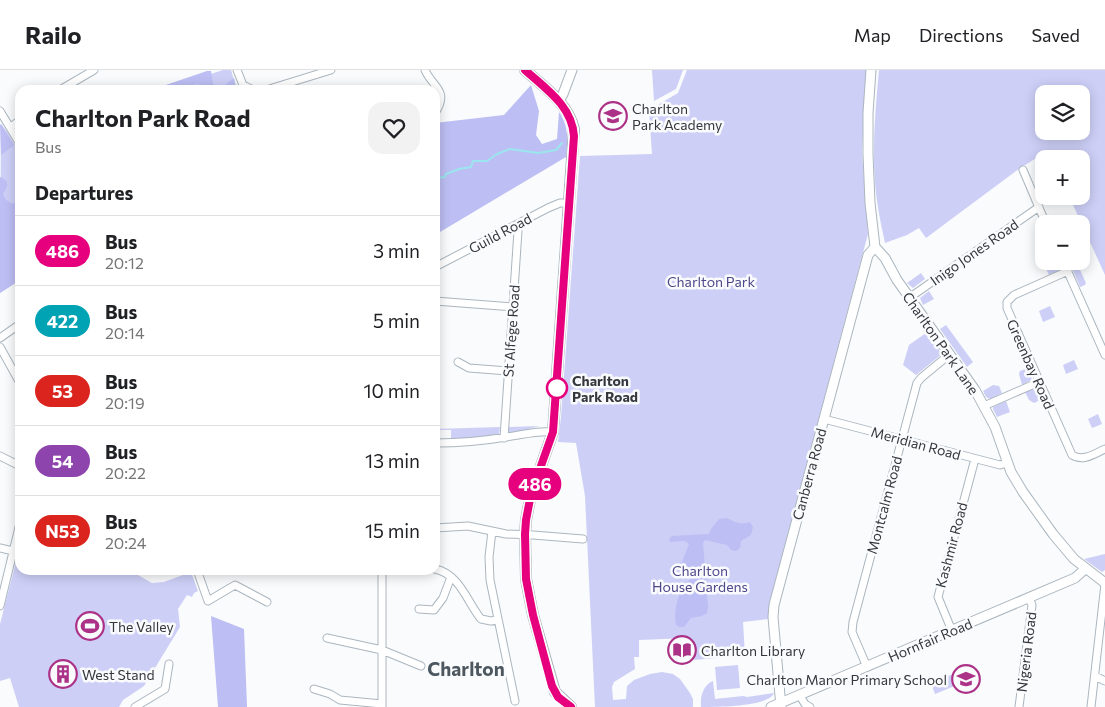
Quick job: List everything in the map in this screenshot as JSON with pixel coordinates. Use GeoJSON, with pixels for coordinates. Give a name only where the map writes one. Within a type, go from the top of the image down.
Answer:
{"type":"FeatureCollection","features":[{"type":"Feature","properties":{"kind":"main road"},"geometry":{"type":"LineString","coordinates":[[525,70],[559,101],[570,117],[574,130],[553,432],[531,494],[525,534],[526,579],[533,615],[552,686],[558,697],[571,707]]}},
{"type":"Feature","properties":{"kind":"street"},"geometry":{"type":"LineString","coordinates":[[68,85],[94,70]]}},
{"type":"Feature","properties":{"kind":"street"},"geometry":{"type":"LineString","coordinates":[[237,70],[239,79],[245,85]]}},
{"type":"Feature","properties":{"kind":"street"},"geometry":{"type":"LineString","coordinates":[[282,85],[331,70]]}},
{"type":"Feature","properties":{"kind":"street"},"geometry":{"type":"LineString","coordinates":[[425,70],[436,85]]}},
{"type":"Feature","properties":{"kind":"street"},"geometry":{"type":"LineString","coordinates":[[559,101],[572,70]]}},
{"type":"Feature","properties":{"kind":"street"},"geometry":{"type":"LineString","coordinates":[[871,70],[868,154],[870,203],[875,247]]}},
{"type":"Feature","properties":{"kind":"street"},"geometry":{"type":"LineString","coordinates":[[0,111],[15,135]]}},
{"type":"Feature","properties":{"kind":"street"},"geometry":{"type":"LineString","coordinates":[[11,128],[15,124]]}},
{"type":"Feature","properties":{"kind":"street"},"geometry":{"type":"LineString","coordinates":[[1022,170],[1042,215]]}},
{"type":"Feature","properties":{"kind":"street","name":"Guild Road"},"geometry":{"type":"LineString","coordinates":[[440,264],[556,204],[569,203]]}},
{"type":"Feature","properties":{"kind":"street","name":"Inigo Jones Road"},"geometry":{"type":"LineString","coordinates":[[909,298],[1039,207]]}},
{"type":"Feature","properties":{"kind":"street","name":"St Alfege Road"},"geometry":{"type":"LineString","coordinates":[[504,438],[518,231],[516,225]]}},
{"type":"Feature","properties":{"kind":"street","name":"Charlton Park Lane"},"geometry":{"type":"LineString","coordinates":[[875,247],[885,258],[909,298],[950,354],[984,406],[995,427],[1007,463],[1017,484],[1053,534],[1074,559],[1105,584]]}},
{"type":"Feature","properties":{"kind":"street","name":"Canberra Road"},"geometry":{"type":"LineString","coordinates":[[781,705],[773,617],[774,605],[868,255],[875,247]]}},
{"type":"Feature","properties":{"kind":"street"},"geometry":{"type":"LineString","coordinates":[[1068,271],[1105,355]]}},
{"type":"Feature","properties":{"kind":"street","name":"Greenbay Road"},"geometry":{"type":"LineString","coordinates":[[1068,271],[1014,295],[1008,302],[1008,314],[1072,455],[1077,458],[1083,458],[1105,449]]}},
{"type":"Feature","properties":{"kind":"street"},"geometry":{"type":"LineString","coordinates":[[440,301],[513,307]]}},
{"type":"Feature","properties":{"kind":"street"},"geometry":{"type":"LineString","coordinates":[[0,338],[15,328]]}},
{"type":"Feature","properties":{"kind":"street"},"geometry":{"type":"LineString","coordinates":[[0,347],[15,374]]}},
{"type":"Feature","properties":{"kind":"street","name":"Montcalm Road"},"geometry":{"type":"LineString","coordinates":[[868,667],[854,637],[852,627],[917,383],[950,354]]}},
{"type":"Feature","properties":{"kind":"street"},"geometry":{"type":"LineString","coordinates":[[458,362],[469,368],[508,371]]}},
{"type":"Feature","properties":{"kind":"street"},"geometry":{"type":"LineString","coordinates":[[984,406],[1039,382]]}},
{"type":"Feature","properties":{"kind":"street","name":"Meridian Road"},"geometry":{"type":"LineString","coordinates":[[824,419],[1000,465],[1007,463]]}},
{"type":"Feature","properties":{"kind":"street"},"geometry":{"type":"LineString","coordinates":[[440,443],[504,438],[541,431],[553,432]]}},
{"type":"Feature","properties":{"kind":"street"},"geometry":{"type":"LineString","coordinates":[[0,456],[15,464]]}},
{"type":"Feature","properties":{"kind":"street","name":"Kashmir Road"},"geometry":{"type":"LineString","coordinates":[[952,631],[938,597],[975,458]]}},
{"type":"Feature","properties":{"kind":"street"},"geometry":{"type":"LineString","coordinates":[[440,528],[468,526],[506,534],[583,539]]}},
{"type":"Feature","properties":{"kind":"street"},"geometry":{"type":"LineString","coordinates":[[492,531],[489,567],[490,580],[515,701]]}},
{"type":"Feature","properties":{"kind":"street"},"geometry":{"type":"LineString","coordinates":[[0,606],[15,546]]}},
{"type":"Feature","properties":{"kind":"street"},"geometry":{"type":"LineString","coordinates":[[0,548],[14,551]]}},
{"type":"Feature","properties":{"kind":"street","name":"Hornfair Road"},"geometry":{"type":"LineString","coordinates":[[771,707],[781,705],[1075,578],[1085,569]]}},
{"type":"Feature","properties":{"kind":"street"},"geometry":{"type":"LineString","coordinates":[[440,570],[445,572],[460,586],[481,620],[498,620]]}},
{"type":"Feature","properties":{"kind":"street"},"geometry":{"type":"LineString","coordinates":[[199,575],[208,601],[236,584],[267,602]]}},
{"type":"Feature","properties":{"kind":"street"},"geometry":{"type":"LineString","coordinates":[[314,689],[330,694],[340,700],[382,706],[382,575]]}},
{"type":"Feature","properties":{"kind":"street"},"geometry":{"type":"LineString","coordinates":[[419,609],[436,614],[451,577]]}},
{"type":"Feature","properties":{"kind":"street"},"geometry":{"type":"LineString","coordinates":[[1091,707],[1105,584]]}},
{"type":"Feature","properties":{"kind":"street","name":"Nigeria Road"},"geometry":{"type":"LineString","coordinates":[[1019,707],[1032,605],[1029,598]]}},
{"type":"Feature","properties":{"kind":"street"},"geometry":{"type":"LineString","coordinates":[[327,638],[382,650],[421,666]]}},
{"type":"Feature","properties":{"kind":"street"},"geometry":{"type":"LineString","coordinates":[[135,707],[165,689],[169,664]]}},
{"type":"Feature","properties":{"kind":"street"},"geometry":{"type":"LineString","coordinates":[[1095,676],[1105,681]]}},
{"type":"Feature","properties":{"kind":"street"},"geometry":{"type":"LineString","coordinates":[[800,696],[805,704],[810,707]]}},
{"type":"Feature","properties":{"kind":"green space"},"geometry":{"type":"Polygon","coordinates":[[[223,70],[231,70],[236,85],[176,85],[223,70]]]}},
{"type":"Feature","properties":{"kind":"green space"},"geometry":{"type":"Polygon","coordinates":[[[652,70],[683,70],[676,89],[654,101],[652,70]]]}},
{"type":"Feature","properties":{"kind":"green space","name":"Charlton Park"},"geometry":{"type":"Polygon","coordinates":[[[687,70],[866,70],[862,152],[868,234],[772,593],[768,619],[743,622],[745,656],[692,660],[692,653],[688,651],[688,638],[639,640],[639,657],[634,657],[635,669],[614,682],[612,687],[613,700],[626,699],[627,686],[634,680],[662,672],[673,674],[680,679],[693,699],[693,707],[595,707],[585,496],[576,443],[558,442],[580,156],[652,154],[649,110],[678,93],[687,70]]]}},
{"type":"Feature","properties":{"kind":"green space"},"geometry":{"type":"Polygon","coordinates":[[[879,70],[1105,70],[1105,275],[1090,242],[1090,215],[1078,215],[1073,205],[1090,205],[1090,150],[1035,150],[1035,159],[926,238],[919,228],[907,235],[885,243],[875,185],[874,136],[879,70]]]}},
{"type":"Feature","properties":{"kind":"green space"},"geometry":{"type":"Polygon","coordinates":[[[211,71],[214,85],[196,84],[166,85],[211,71]]]}},
{"type":"Feature","properties":{"kind":"green space"},"geometry":{"type":"Polygon","coordinates":[[[234,78],[236,85],[226,85],[234,78]]]}},
{"type":"Feature","properties":{"kind":"green space"},"geometry":{"type":"Polygon","coordinates":[[[531,85],[539,111],[536,135],[542,144],[557,139],[559,112],[565,123],[567,134],[566,157],[440,232],[440,122],[504,115],[531,85]]]}},
{"type":"Feature","properties":{"kind":"green space"},"geometry":{"type":"Polygon","coordinates":[[[1,124],[15,145],[15,283],[0,293],[1,124]]]}},
{"type":"Feature","properties":{"kind":"green space"},"geometry":{"type":"Polygon","coordinates":[[[0,125],[14,145],[1,155],[0,125]]]}},
{"type":"Feature","properties":{"kind":"green space"},"geometry":{"type":"Polygon","coordinates":[[[0,177],[7,182],[3,194],[6,200],[13,204],[15,203],[15,283],[0,293],[0,177]]]}},
{"type":"Feature","properties":{"kind":"green space"},"geometry":{"type":"Polygon","coordinates":[[[1047,270],[1060,270],[1049,275],[1047,270]]]}},
{"type":"Feature","properties":{"kind":"green space"},"geometry":{"type":"Polygon","coordinates":[[[1073,270],[1080,270],[1086,283],[1080,287],[1073,270]]]}},
{"type":"Feature","properties":{"kind":"green space"},"geometry":{"type":"Polygon","coordinates":[[[921,273],[925,279],[913,288],[907,283],[921,273]]]}},
{"type":"Feature","properties":{"kind":"green space"},"geometry":{"type":"Polygon","coordinates":[[[929,291],[934,299],[923,305],[920,298],[929,291]]]}},
{"type":"Feature","properties":{"kind":"green space"},"geometry":{"type":"Polygon","coordinates":[[[1050,306],[1055,317],[1043,322],[1039,311],[1050,306]]]}},
{"type":"Feature","properties":{"kind":"green space"},"geometry":{"type":"Polygon","coordinates":[[[946,325],[973,362],[967,367],[940,329],[946,325]]]}},
{"type":"Feature","properties":{"kind":"green space"},"geometry":{"type":"Polygon","coordinates":[[[926,333],[942,354],[916,375],[903,365],[909,345],[926,333]]]}},
{"type":"Feature","properties":{"kind":"green space"},"geometry":{"type":"Polygon","coordinates":[[[1074,360],[1078,369],[1066,374],[1063,365],[1074,360]]]}},
{"type":"Feature","properties":{"kind":"green space"},"geometry":{"type":"Polygon","coordinates":[[[1028,368],[1032,377],[1031,380],[1022,385],[1020,371],[1028,368]]]}},
{"type":"Feature","properties":{"kind":"green space"},"geometry":{"type":"Polygon","coordinates":[[[993,385],[999,386],[1002,393],[990,399],[986,397],[983,391],[993,385]]]}},
{"type":"Feature","properties":{"kind":"green space"},"geometry":{"type":"Polygon","coordinates":[[[1034,388],[1038,389],[1042,399],[1034,403],[1029,400],[1025,392],[1034,388]]]}},
{"type":"Feature","properties":{"kind":"green space"},"geometry":{"type":"Polygon","coordinates":[[[1006,401],[1010,412],[997,417],[993,407],[1006,401]]]}},
{"type":"Feature","properties":{"kind":"green space"},"geometry":{"type":"Polygon","coordinates":[[[1098,414],[1102,424],[1092,428],[1088,419],[1098,414]]]}},
{"type":"Feature","properties":{"kind":"green space"},"geometry":{"type":"Polygon","coordinates":[[[540,426],[513,433],[509,433],[509,427],[540,426]]]}},
{"type":"Feature","properties":{"kind":"green space"},"geometry":{"type":"Polygon","coordinates":[[[500,427],[499,435],[496,436],[451,440],[451,430],[440,429],[500,427]]]}},
{"type":"Feature","properties":{"kind":"green space","name":"Charlton House Gardens"},"geometry":{"type":"Polygon","coordinates":[[[727,518],[738,523],[750,522],[753,527],[751,535],[741,541],[740,548],[736,551],[731,550],[727,545],[705,540],[703,543],[707,613],[691,618],[684,627],[679,627],[676,625],[675,619],[678,598],[689,580],[695,577],[696,572],[693,569],[685,569],[682,562],[689,544],[685,541],[670,542],[669,539],[672,536],[709,534],[719,519],[727,518]]]}},
{"type":"Feature","properties":{"kind":"green space"},"geometry":{"type":"Polygon","coordinates":[[[1105,554],[1105,570],[1102,572],[1084,559],[1105,554]]]}},
{"type":"Feature","properties":{"kind":"green space","name":"The Valley"},"geometry":{"type":"Polygon","coordinates":[[[15,566],[15,575],[138,575],[152,583],[164,582],[183,575],[192,575],[198,591],[192,597],[187,595],[178,609],[180,627],[144,686],[123,700],[119,707],[19,707],[10,678],[0,681],[0,624],[15,566]]]}},
{"type":"Feature","properties":{"kind":"green space"},"geometry":{"type":"Polygon","coordinates":[[[211,616],[244,629],[247,707],[218,707],[211,616]]]}},
{"type":"Feature","properties":{"kind":"green space"},"geometry":{"type":"Polygon","coordinates":[[[738,665],[740,688],[717,690],[715,667],[738,665]]]}},
{"type":"Feature","properties":{"kind":"green space"},"geometry":{"type":"Polygon","coordinates":[[[953,674],[957,685],[935,694],[931,683],[953,674]]]}},
{"type":"Feature","properties":{"kind":"green space"},"geometry":{"type":"Polygon","coordinates":[[[713,681],[715,699],[774,693],[770,698],[753,704],[701,707],[703,692],[707,685],[713,681]]]}},
{"type":"Feature","properties":{"kind":"waterway"},"geometry":{"type":"LineString","coordinates":[[440,178],[459,169],[471,167],[473,161],[487,161],[497,154],[510,149],[538,153],[556,150],[562,143]]}},
{"type":"Feature","properties":{"kind":"bus line","name":"486"},"geometry":{"type":"LineString","coordinates":[[525,70],[559,101],[567,111],[574,130],[555,416],[550,444],[531,494],[525,534],[526,579],[533,615],[552,686],[558,697],[571,707]]}},
{"type":"Feature","properties":{"kind":"place","name":"Charlton Park Academy"},"geometry":{"type":"Point","coordinates":[613,116]}},
{"type":"Feature","properties":{"kind":"place","name":"Charlton Park Road"},"geometry":{"type":"Point","coordinates":[557,388]}},
{"type":"Feature","properties":{"kind":"place","name":"The Valley"},"geometry":{"type":"Point","coordinates":[90,626]}},
{"type":"Feature","properties":{"kind":"place","name":"Charlton Library"},"geometry":{"type":"Point","coordinates":[682,650]}},
{"type":"Feature","properties":{"kind":"place","name":"West Stand"},"geometry":{"type":"Point","coordinates":[63,674]}},
{"type":"Feature","properties":{"kind":"place","name":"Charlton Manor Primary School"},"geometry":{"type":"Point","coordinates":[966,679]}},
{"type":"Feature","properties":{"kind":"district","name":"Charlton"},"geometry":{"type":"Point","coordinates":[466,668]}}]}
